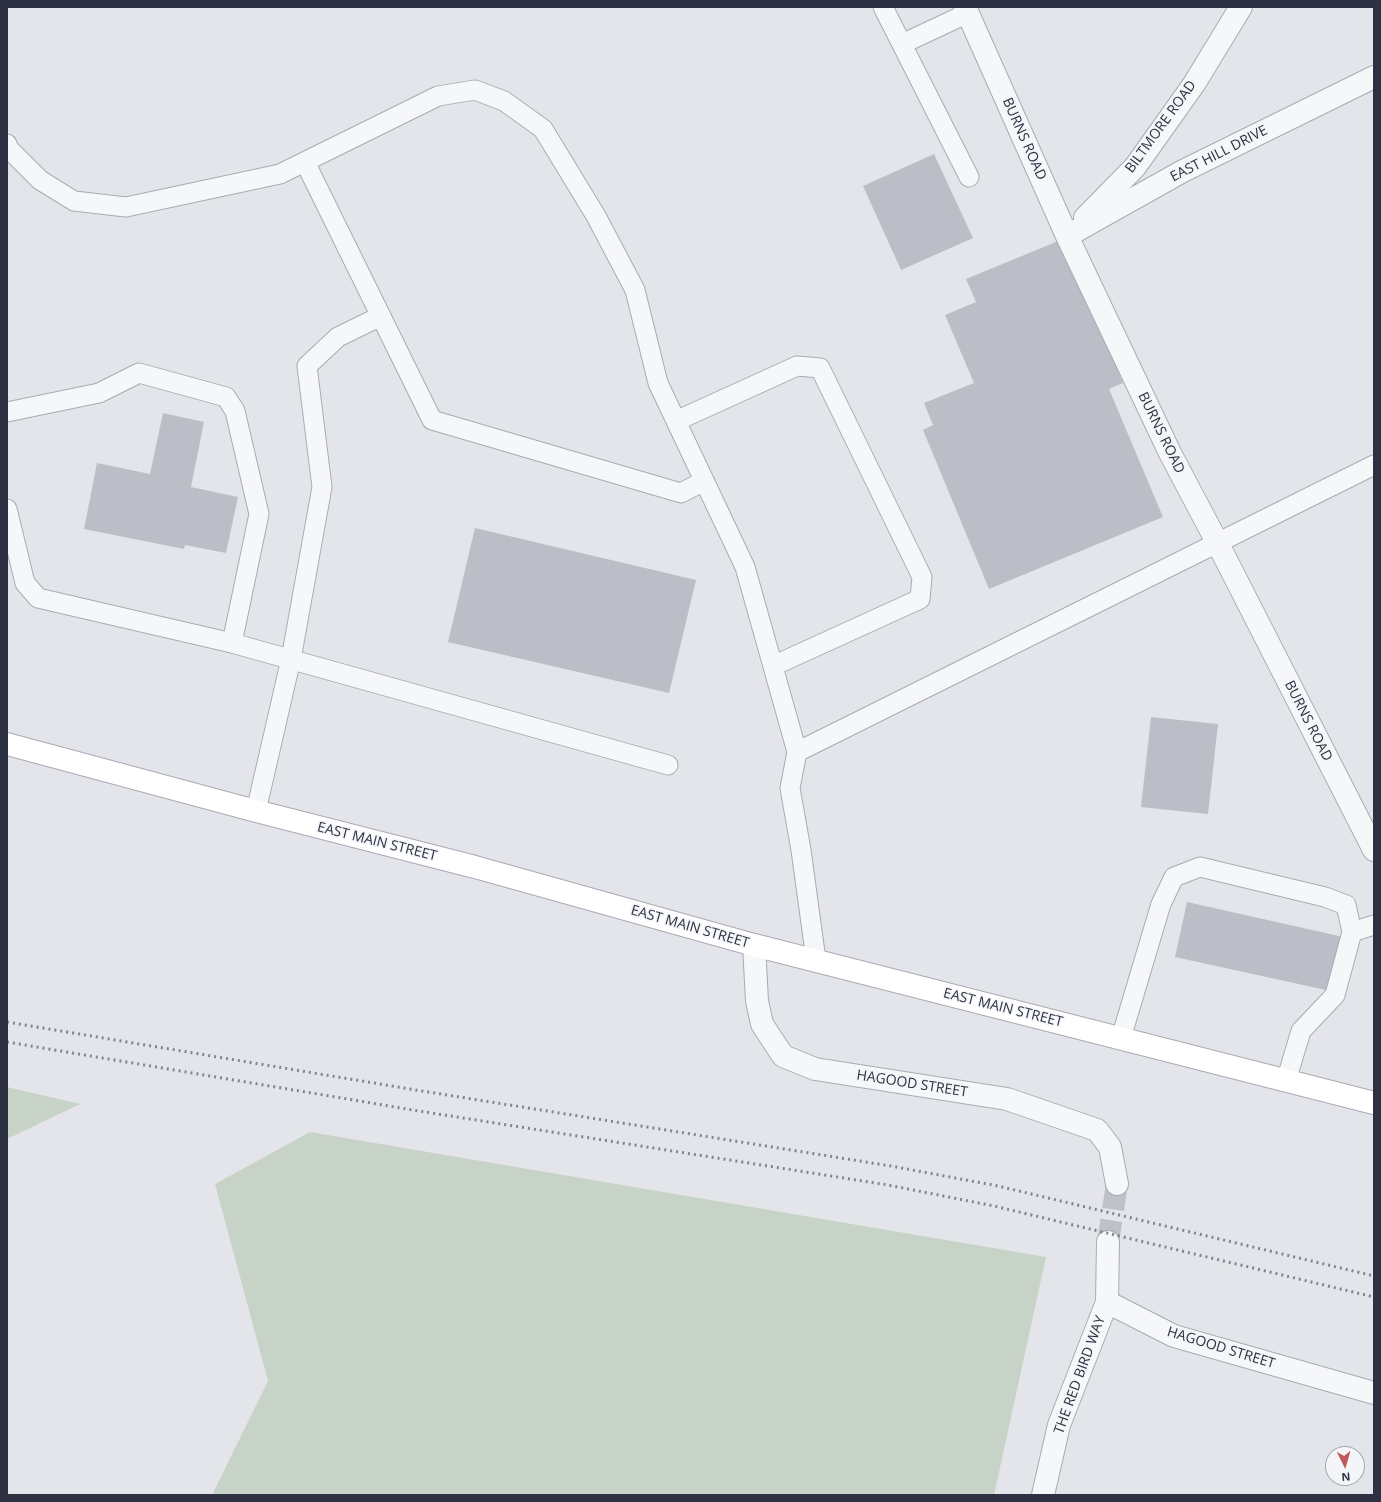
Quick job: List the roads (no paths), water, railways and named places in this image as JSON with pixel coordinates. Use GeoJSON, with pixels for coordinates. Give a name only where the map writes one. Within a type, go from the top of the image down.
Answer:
{"type":"FeatureCollection","features":[{"type":"Feature","properties":{"kind":"main road","name":"EAST MAIN STREET"},"geometry":{"type":"LineString","coordinates":[[7,744],[256,811],[475,867],[754,945],[1374,1104]]}},
{"type":"Feature","properties":{"kind":"street","name":"BILTMORE ROAD"},"geometry":{"type":"LineString","coordinates":[[1067,236],[1136,167],[1194,84],[1241,7]]}},
{"type":"Feature","properties":{"kind":"street","name":"BURNS ROAD"},"geometry":{"type":"LineString","coordinates":[[966,10],[1067,236],[1170,454],[1371,836]]}},
{"type":"Feature","properties":{"kind":"street","name":"EAST HILL DRIVE"},"geometry":{"type":"LineString","coordinates":[[1067,236],[1183,171],[1374,77]]}},
{"type":"Feature","properties":{"kind":"street","name":"HAGOOD STREET"},"geometry":{"type":"LineString","coordinates":[[754,945],[757,1001],[762,1024],[783,1056],[815,1069],[1007,1099],[1097,1130],[1110,1147],[1117,1184]]}},
{"type":"Feature","properties":{"kind":"street"},"geometry":{"type":"LineString","coordinates":[[1106,1302],[1108,1242]]}},
{"type":"Feature","properties":{"kind":"street","name":"HAGOOD STREET"},"geometry":{"type":"LineString","coordinates":[[1106,1302],[1174,1336],[1374,1393]]}},
{"type":"Feature","properties":{"kind":"street","name":"THE RED BIRD WAY"},"geometry":{"type":"LineString","coordinates":[[1043,1495],[1059,1425],[1106,1302]]}},
{"type":"Feature","properties":{"kind":"lane"},"geometry":{"type":"LineString","coordinates":[[883,7],[969,177]]}},
{"type":"Feature","properties":{"kind":"lane"},"geometry":{"type":"LineString","coordinates":[[902,44],[966,10]]}},
{"type":"Feature","properties":{"kind":"lane"},"geometry":{"type":"LineString","coordinates":[[7,144],[9,149],[40,180],[74,201],[126,207],[280,174],[438,96],[475,90],[504,101],[543,129],[596,216],[634,290],[658,383],[745,567],[797,752],[790,788],[801,850],[816,960]]}},
{"type":"Feature","properties":{"kind":"lane"},"geometry":{"type":"LineString","coordinates":[[305,162],[432,420],[681,493],[704,481]]}},
{"type":"Feature","properties":{"kind":"lane"},"geometry":{"type":"LineString","coordinates":[[256,811],[291,659],[322,488],[307,366],[338,337],[381,316]]}},
{"type":"Feature","properties":{"kind":"lane"},"geometry":{"type":"LineString","coordinates":[[676,421],[796,366],[820,368],[922,577],[920,599],[773,666]]}},
{"type":"Feature","properties":{"kind":"lane"},"geometry":{"type":"LineString","coordinates":[[7,412],[99,393],[139,373],[226,397],[235,411],[259,514],[232,642]]}},
{"type":"Feature","properties":{"kind":"lane"},"geometry":{"type":"LineString","coordinates":[[797,752],[1374,465]]}},
{"type":"Feature","properties":{"kind":"lane"},"geometry":{"type":"LineString","coordinates":[[7,509],[25,583],[38,598],[232,642],[668,765]]}},
{"type":"Feature","properties":{"kind":"lane"},"geometry":{"type":"LineString","coordinates":[[1121,1038],[1161,904],[1174,877],[1200,867],[1326,897],[1346,905],[1352,932],[1335,996],[1301,1031],[1286,1081]]}},
{"type":"Feature","properties":{"kind":"lane"},"geometry":{"type":"LineString","coordinates":[[1352,932],[1374,924]]}},
{"type":"Feature","properties":{"kind":"tunnel"},"geometry":{"type":"LineString","coordinates":[[1108,1242],[1117,1184]]}},
{"type":"Feature","properties":{"kind":"railway"},"geometry":{"type":"LineString","coordinates":[[7,1022],[422,1091],[891,1166],[998,1186],[1374,1276]]}},
{"type":"Feature","properties":{"kind":"railway"},"geometry":{"type":"LineString","coordinates":[[7,1042],[419,1111],[888,1185],[994,1206],[1374,1297]]}}]}
